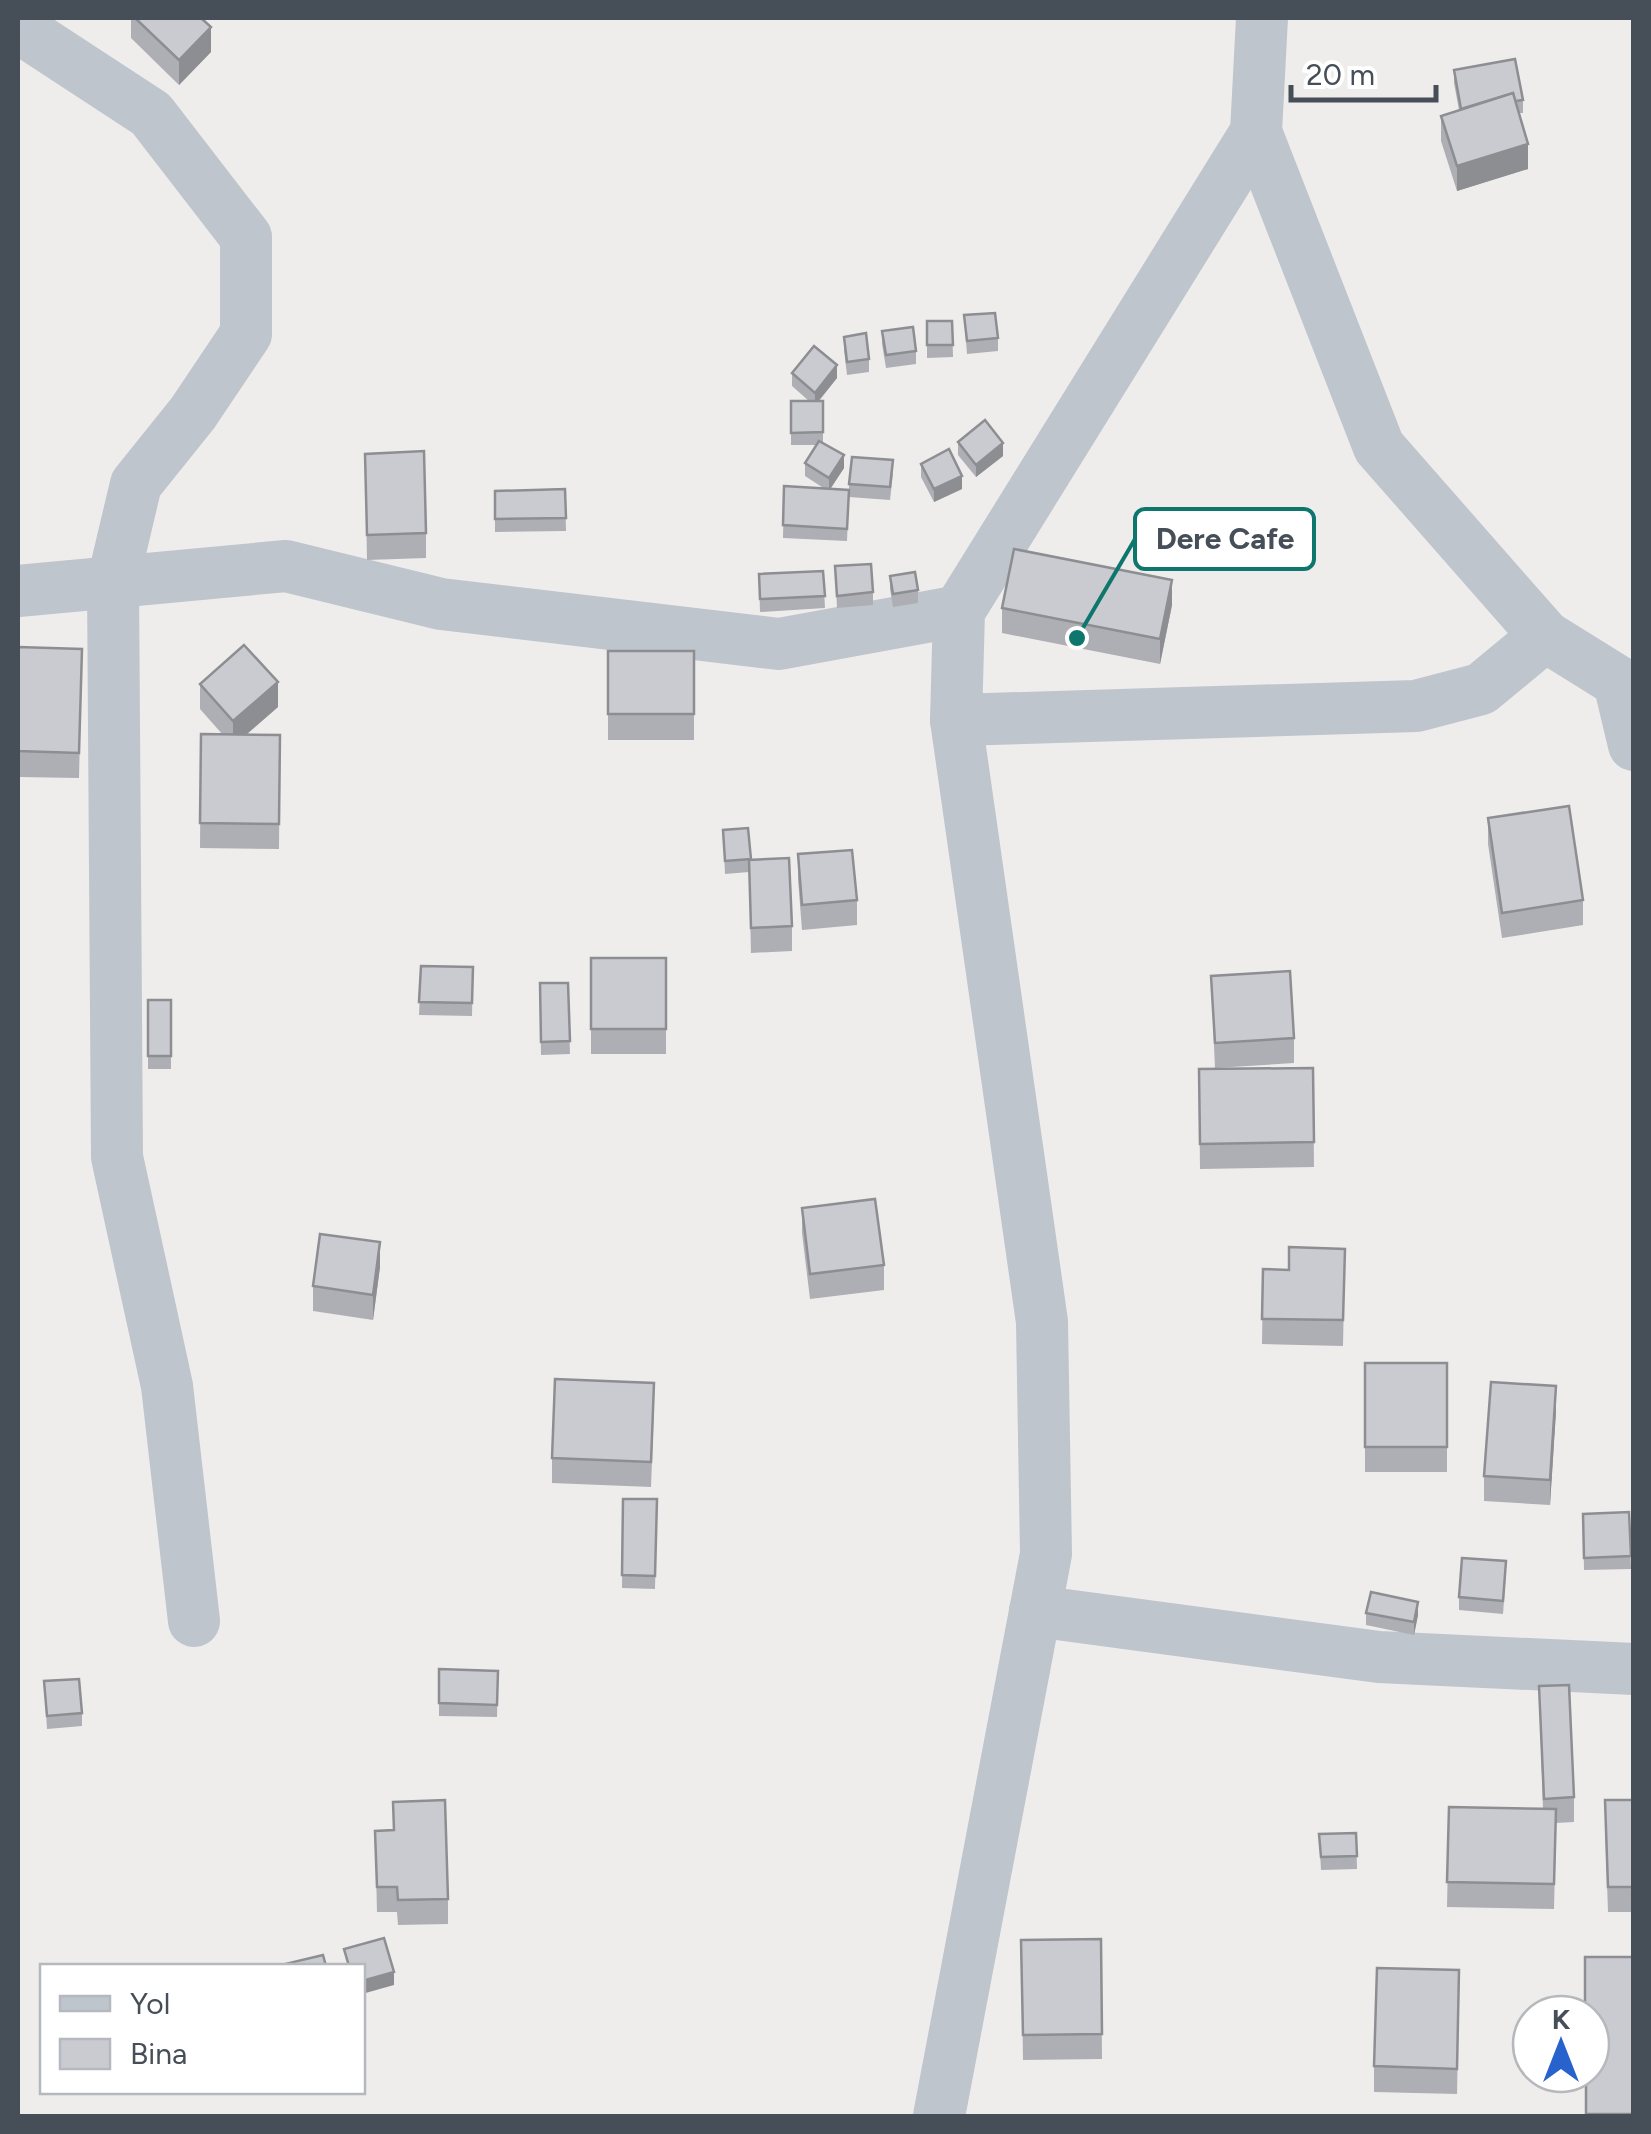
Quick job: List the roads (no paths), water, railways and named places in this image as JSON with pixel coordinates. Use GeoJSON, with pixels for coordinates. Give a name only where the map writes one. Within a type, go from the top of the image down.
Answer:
{"type":"FeatureCollection","features":[{"type":"Feature","properties":{"kind":"street"},"geometry":{"type":"LineString","coordinates":[[1262,18],[1256,132],[1379,447],[1545,636],[1619,682],[1634,745]]}},
{"type":"Feature","properties":{"kind":"street"},"geometry":{"type":"LineString","coordinates":[[18,28],[151,114],[246,237],[246,334],[193,412],[136,484],[113,581],[116,1157],[167,1386],[194,1621]]}},
{"type":"Feature","properties":{"kind":"street"},"geometry":{"type":"LineString","coordinates":[[939,2116],[1046,1554],[1042,1322],[1004,1082],[956,720],[960,611],[1256,132]]}},
{"type":"Feature","properties":{"kind":"street"},"geometry":{"type":"LineString","coordinates":[[18,591],[286,566],[441,604],[779,644],[960,611]]}},
{"type":"Feature","properties":{"kind":"street"},"geometry":{"type":"LineString","coordinates":[[956,720],[1416,706],[1481,689],[1545,636]]}},
{"type":"Feature","properties":{"kind":"street"},"geometry":{"type":"LineString","coordinates":[[1035,1611],[1379,1658],[1634,1670]]}},
{"type":"Feature","properties":{"kind":"place","name":"Dere Cafe"},"geometry":{"type":"Point","coordinates":[1077,638]}}]}
